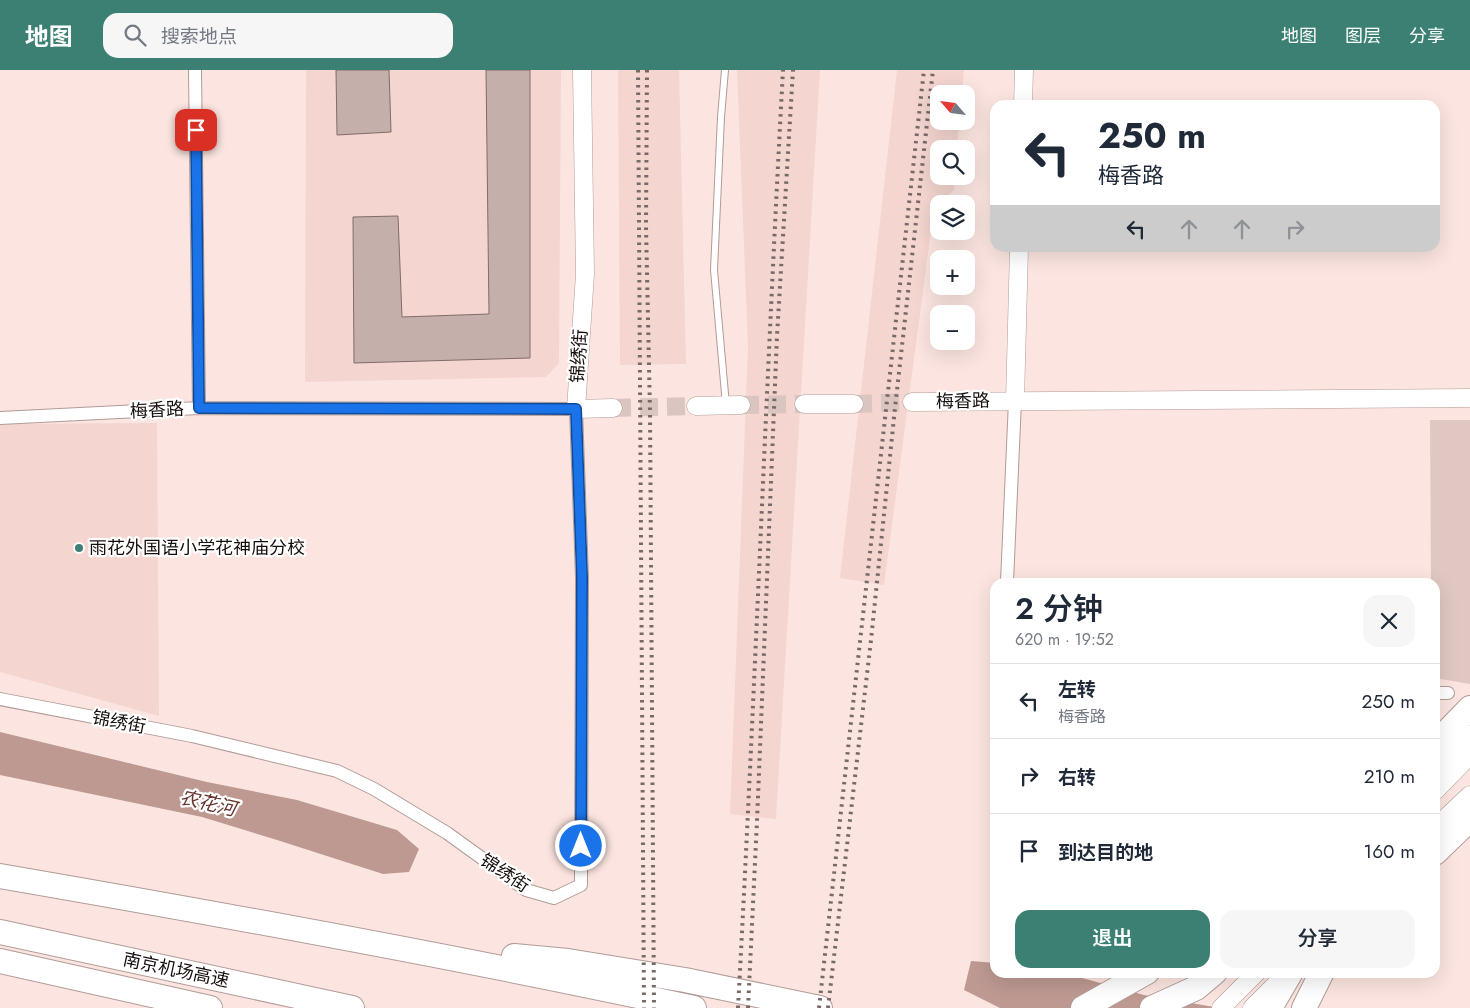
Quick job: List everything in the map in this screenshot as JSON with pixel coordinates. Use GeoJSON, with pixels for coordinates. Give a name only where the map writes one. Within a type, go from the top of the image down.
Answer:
{"type":"FeatureCollection","features":[{"type":"Feature","properties":{"kind":"highway"},"geometry":{"type":"LineString","coordinates":[[1440,761],[1457,746],[1470,708]]}},
{"type":"Feature","properties":{"kind":"highway"},"geometry":{"type":"LineString","coordinates":[[1440,848],[1470,818]]}},
{"type":"Feature","properties":{"kind":"highway"},"geometry":{"type":"LineString","coordinates":[[0,876],[168,905],[558,978],[694,1008]]}},
{"type":"Feature","properties":{"kind":"highway","name":"南京机场高速"},"geometry":{"type":"LineString","coordinates":[[0,932],[352,1008]]}},
{"type":"Feature","properties":{"kind":"highway"},"geometry":{"type":"LineString","coordinates":[[363,942],[568,961],[685,980],[820,1008]]}},
{"type":"Feature","properties":{"kind":"highway","name":"南京机场高速"},"geometry":{"type":"LineString","coordinates":[[0,961],[210,1008]]}},
{"type":"Feature","properties":{"kind":"highway"},"geometry":{"type":"LineString","coordinates":[[1083,1008],[1136,978]]}},
{"type":"Feature","properties":{"kind":"highway"},"geometry":{"type":"LineString","coordinates":[[1152,1008],[1196,988],[1208,978]]}},
{"type":"Feature","properties":{"kind":"highway"},"geometry":{"type":"LineString","coordinates":[[1270,1008],[1286,978]]}},
{"type":"Feature","properties":{"kind":"highway"},"geometry":{"type":"LineString","coordinates":[[1304,1008],[1319,978]]}},
{"type":"Feature","properties":{"kind":"street"},"geometry":{"type":"LineString","coordinates":[[195,70],[199,408]]}},
{"type":"Feature","properties":{"kind":"street","name":"锦绣街"},"geometry":{"type":"LineString","coordinates":[[0,699],[192,736],[337,771],[374,789],[446,833],[526,890],[554,898],[580,885],[582,577],[576,409],[585,274],[582,70]]}},
{"type":"Feature","properties":{"kind":"street"},"geometry":{"type":"LineString","coordinates":[[1023,100],[1024,70]]}},
{"type":"Feature","properties":{"kind":"street"},"geometry":{"type":"LineString","coordinates":[[1007,578],[1019,252]]}},
{"type":"Feature","properties":{"kind":"street","name":"梅香路"},"geometry":{"type":"LineString","coordinates":[[912,402],[1470,398]]}},
{"type":"Feature","properties":{"kind":"street"},"geometry":{"type":"LineString","coordinates":[[804,404],[854,404]]}},
{"type":"Feature","properties":{"kind":"street"},"geometry":{"type":"LineString","coordinates":[[696,406],[733,406]]}},
{"type":"Feature","properties":{"kind":"street","name":"梅香路"},"geometry":{"type":"LineString","coordinates":[[0,418],[199,408],[613,408]]}},
{"type":"Feature","properties":{"kind":"street"},"geometry":{"type":"LineString","coordinates":[[1440,781],[1457,746]]}},
{"type":"Feature","properties":{"kind":"street"},"geometry":{"type":"LineString","coordinates":[[1440,823],[1470,795]]}},
{"type":"Feature","properties":{"kind":"street"},"geometry":{"type":"LineString","coordinates":[[1223,1006],[1251,978]]}},
{"type":"Feature","properties":{"kind":"street"},"geometry":{"type":"LineString","coordinates":[[1252,1008],[1283,978]]}},
{"type":"Feature","properties":{"kind":"lane"},"geometry":{"type":"LineString","coordinates":[[725,70],[714,270],[733,406]]}},
{"type":"Feature","properties":{"kind":"shaded area"},"geometry":{"type":"Polygon","coordinates":[[[306,70],[561,70],[559,363],[546,377],[305,382],[306,70]]]}},
{"type":"Feature","properties":{"kind":"shaded area"},"geometry":{"type":"Polygon","coordinates":[[[618,70],[679,70],[686,364],[620,365],[618,70]]]}},
{"type":"Feature","properties":{"kind":"shaded area"},"geometry":{"type":"Polygon","coordinates":[[[737,70],[820,70],[776,819],[730,814],[748,346],[737,70]]]}},
{"type":"Feature","properties":{"kind":"shaded area"},"geometry":{"type":"Polygon","coordinates":[[[897,70],[964,70],[963,85],[930,85],[930,130],[958,130],[958,140],[930,140],[930,185],[954,185],[954,190],[948,195],[930,195],[930,238],[884,585],[840,578],[897,70]]]}},
{"type":"Feature","properties":{"kind":"shaded area"},"geometry":{"type":"Polygon","coordinates":[[[1430,420],[1470,420],[1470,684],[1440,679],[1440,578],[1431,578],[1430,420]]]}},
{"type":"Feature","properties":{"kind":"shaded area","name":"雨花外国语小学花神庙分校"},"geometry":{"type":"Polygon","coordinates":[[[157,423],[159,716],[0,672],[0,424],[157,423]]]}},
{"type":"Feature","properties":{"kind":"water","name":"农花河"},"geometry":{"type":"Polygon","coordinates":[[[0,732],[207,782],[297,800],[397,830],[419,849],[409,872],[383,874],[202,817],[0,775],[0,732]]]}},
{"type":"Feature","properties":{"kind":"water"},"geometry":{"type":"Polygon","coordinates":[[[971,961],[990,963],[990,978],[1082,978],[1144,995],[1220,1008],[1000,1008],[964,990],[971,961]]]}},
{"type":"Feature","properties":{"kind":"building"},"geometry":{"type":"Polygon","coordinates":[[[336,70],[389,70],[391,132],[337,135],[336,70]]]}},
{"type":"Feature","properties":{"kind":"building"},"geometry":{"type":"Polygon","coordinates":[[[486,70],[530,70],[530,358],[354,363],[353,217],[398,216],[402,317],[489,314],[486,70]]]}},
{"type":"Feature","properties":{"kind":"tunnel"},"geometry":{"type":"LineString","coordinates":[[854,404],[912,402]]}},
{"type":"Feature","properties":{"kind":"tunnel"},"geometry":{"type":"LineString","coordinates":[[741,405],[804,404]]}},
{"type":"Feature","properties":{"kind":"tunnel"},"geometry":{"type":"LineString","coordinates":[[613,408],[696,406]]}},
{"type":"Feature","properties":{"kind":"railway"},"geometry":{"type":"LineString","coordinates":[[638,70],[644,1008]]}},
{"type":"Feature","properties":{"kind":"railway"},"geometry":{"type":"LineString","coordinates":[[647,70],[646,226],[650,412],[654,1008]]}},
{"type":"Feature","properties":{"kind":"railway"},"geometry":{"type":"LineString","coordinates":[[738,1008],[783,70]]}},
{"type":"Feature","properties":{"kind":"railway"},"geometry":{"type":"LineString","coordinates":[[748,1008],[777,336],[793,70]]}},
{"type":"Feature","properties":{"kind":"railway"},"geometry":{"type":"LineString","coordinates":[[819,1008],[924,70]]}},
{"type":"Feature","properties":{"kind":"railway"},"geometry":{"type":"LineString","coordinates":[[828,1008],[871,640],[933,70]]}},
{"type":"Feature","properties":{"kind":"place","name":"雨花外国语小学花神庙分校"},"geometry":{"type":"Point","coordinates":[79,548]}},
{"type":"Feature","properties":{"kind":"route"},"geometry":{"type":"LineString","coordinates":[[196,130],[199,408],[576,409],[582,577],[581,846]]}}]}
